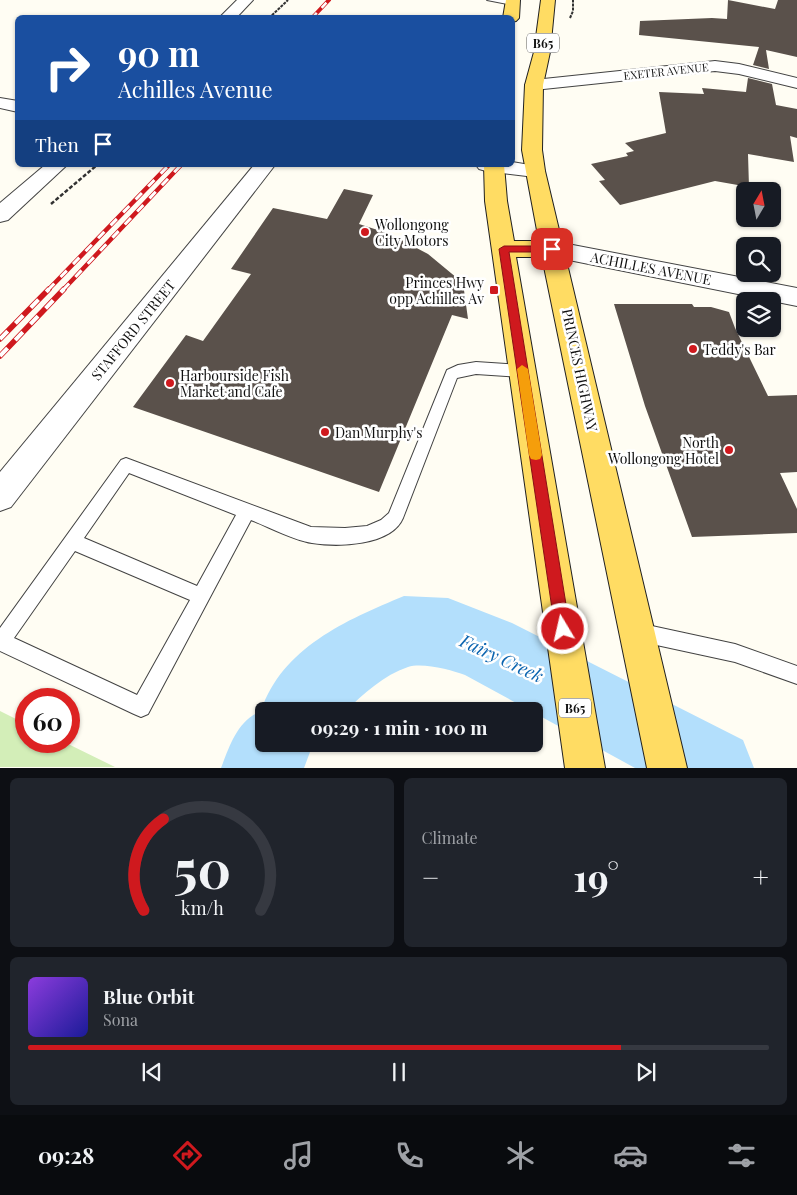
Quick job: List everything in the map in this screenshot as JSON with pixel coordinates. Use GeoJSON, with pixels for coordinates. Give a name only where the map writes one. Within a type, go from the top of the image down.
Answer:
{"type":"FeatureCollection","features":[{"type":"Feature","properties":{"kind":"main road","name":"PRINCES HIGHWAY"},"geometry":{"type":"LineString","coordinates":[[548,0],[542,52],[534,85],[532,150],[535,172],[667,768]]}},
{"type":"Feature","properties":{"kind":"main road","name":"B65"},"geometry":{"type":"LineString","coordinates":[[492,167],[522,371],[585,768]]}},
{"type":"Feature","properties":{"kind":"main road","name":"ACHILLES AVENUE"},"geometry":{"type":"LineString","coordinates":[[504,249],[552,249]]}},
{"type":"Feature","properties":{"kind":"street"},"geometry":{"type":"LineString","coordinates":[[229,15],[246,0]]}},
{"type":"Feature","properties":{"kind":"street","name":"EXETER AVENUE"},"geometry":{"type":"LineString","coordinates":[[534,85],[715,66],[739,69],[797,83]]}},
{"type":"Feature","properties":{"kind":"street"},"geometry":{"type":"LineString","coordinates":[[0,103],[15,106]]}},
{"type":"Feature","properties":{"kind":"street"},"geometry":{"type":"LineString","coordinates":[[0,215],[55,167]]}},
{"type":"Feature","properties":{"kind":"street","name":"STAFFORD STREET"},"geometry":{"type":"LineString","coordinates":[[0,496],[263,167]]}},
{"type":"Feature","properties":{"kind":"street"},"geometry":{"type":"LineString","coordinates":[[504,167],[535,172]]}},
{"type":"Feature","properties":{"kind":"street","name":"ACHILLES AVENUE"},"geometry":{"type":"LineString","coordinates":[[552,249],[797,297]]}},
{"type":"Feature","properties":{"kind":"lane"},"geometry":{"type":"LineString","coordinates":[[491,0],[513,7]]}},
{"type":"Feature","properties":{"kind":"lane"},"geometry":{"type":"LineString","coordinates":[[247,511],[141,707],[1,641],[126,464],[311,535],[366,535],[382,530],[395,518],[452,374],[468,368],[522,371]]}},
{"type":"Feature","properties":{"kind":"lane"},"geometry":{"type":"LineString","coordinates":[[72,541],[200,596]]}},
{"type":"Feature","properties":{"kind":"lane"},"geometry":{"type":"LineString","coordinates":[[640,645],[735,653],[797,675]]}},
{"type":"Feature","properties":{"kind":"path"},"geometry":{"type":"LineString","coordinates":[[272,15],[288,0]]}},
{"type":"Feature","properties":{"kind":"green space"},"geometry":{"type":"Polygon","coordinates":[[[0,711],[15,718],[15,753],[80,753],[80,750],[115,767],[0,767],[0,711]]]}},
{"type":"Feature","properties":{"kind":"building"},"geometry":{"type":"Polygon","coordinates":[[[728,0],[775,9],[778,0],[797,0],[797,57],[766,50],[769,69],[753,65],[759,47],[639,35],[640,21],[727,19],[728,0]]]}},
{"type":"Feature","properties":{"kind":"building"},"geometry":{"type":"Polygon","coordinates":[[[748,78],[772,84],[776,105],[797,109],[797,138],[790,136],[794,162],[748,154],[749,182],[736,182],[736,185],[715,181],[620,205],[599,181],[605,180],[591,164],[628,156],[626,153],[634,151],[625,143],[666,133],[659,92],[704,94],[702,88],[746,92],[748,78]]]}},
{"type":"Feature","properties":{"kind":"building"},"geometry":{"type":"Polygon","coordinates":[[[344,189],[373,195],[359,224],[390,234],[428,254],[463,283],[468,319],[452,315],[379,492],[133,407],[186,335],[203,341],[251,274],[231,269],[273,208],[327,219],[344,189]]]}},
{"type":"Feature","properties":{"kind":"building"},"geometry":{"type":"Polygon","coordinates":[[[614,304],[692,304],[694,307],[711,307],[729,312],[736,330],[736,337],[739,337],[768,396],[797,395],[797,472],[780,473],[797,509],[797,533],[692,537],[645,406],[614,304]]]}},
{"type":"Feature","properties":{"kind":"waterway","name":"Fairy Creek"},"geometry":{"type":"LineString","coordinates":[[305,702],[343,663],[404,631],[448,633],[487,648],[715,768]]}},
{"type":"Feature","properties":{"kind":"waterway","name":"Fairy Creek"},"geometry":{"type":"LineString","coordinates":[[260,768],[270,752]]}},
{"type":"Feature","properties":{"kind":"railway"},"geometry":{"type":"LineString","coordinates":[[315,15],[329,0]]}},
{"type":"Feature","properties":{"kind":"railway"},"geometry":{"type":"LineString","coordinates":[[48,290],[167,167]]}},
{"type":"Feature","properties":{"kind":"railway"},"geometry":{"type":"LineString","coordinates":[[63,290],[179,167]]}},
{"type":"Feature","properties":{"kind":"railway"},"geometry":{"type":"LineString","coordinates":[[0,339],[49,289]]}},
{"type":"Feature","properties":{"kind":"railway"},"geometry":{"type":"LineString","coordinates":[[0,356],[64,289]]}},
{"type":"Feature","properties":{"kind":"slow traffic"},"geometry":{"type":"LineString","coordinates":[[522,369],[536,455]]}},
{"type":"Feature","properties":{"kind":"place","name":"Wollongong City Motors"},"geometry":{"type":"Point","coordinates":[365,232]}},
{"type":"Feature","properties":{"kind":"place","name":"Princes Hwy opp Achilles Av"},"geometry":{"type":"Point","coordinates":[494,290]}},
{"type":"Feature","properties":{"kind":"place","name":"Teddy's Bar"},"geometry":{"type":"Point","coordinates":[693,349]}},
{"type":"Feature","properties":{"kind":"place","name":"Harbourside Fish Market and Cafe"},"geometry":{"type":"Point","coordinates":[170,383]}},
{"type":"Feature","properties":{"kind":"place","name":"Dan Murphy's"},"geometry":{"type":"Point","coordinates":[325,432]}},
{"type":"Feature","properties":{"kind":"place","name":"North Wollongong Hotel"},"geometry":{"type":"Point","coordinates":[729,450]}},
{"type":"Feature","properties":{"kind":"route"},"geometry":{"type":"LineString","coordinates":[[552,249],[504,249],[563,629]]}}]}
